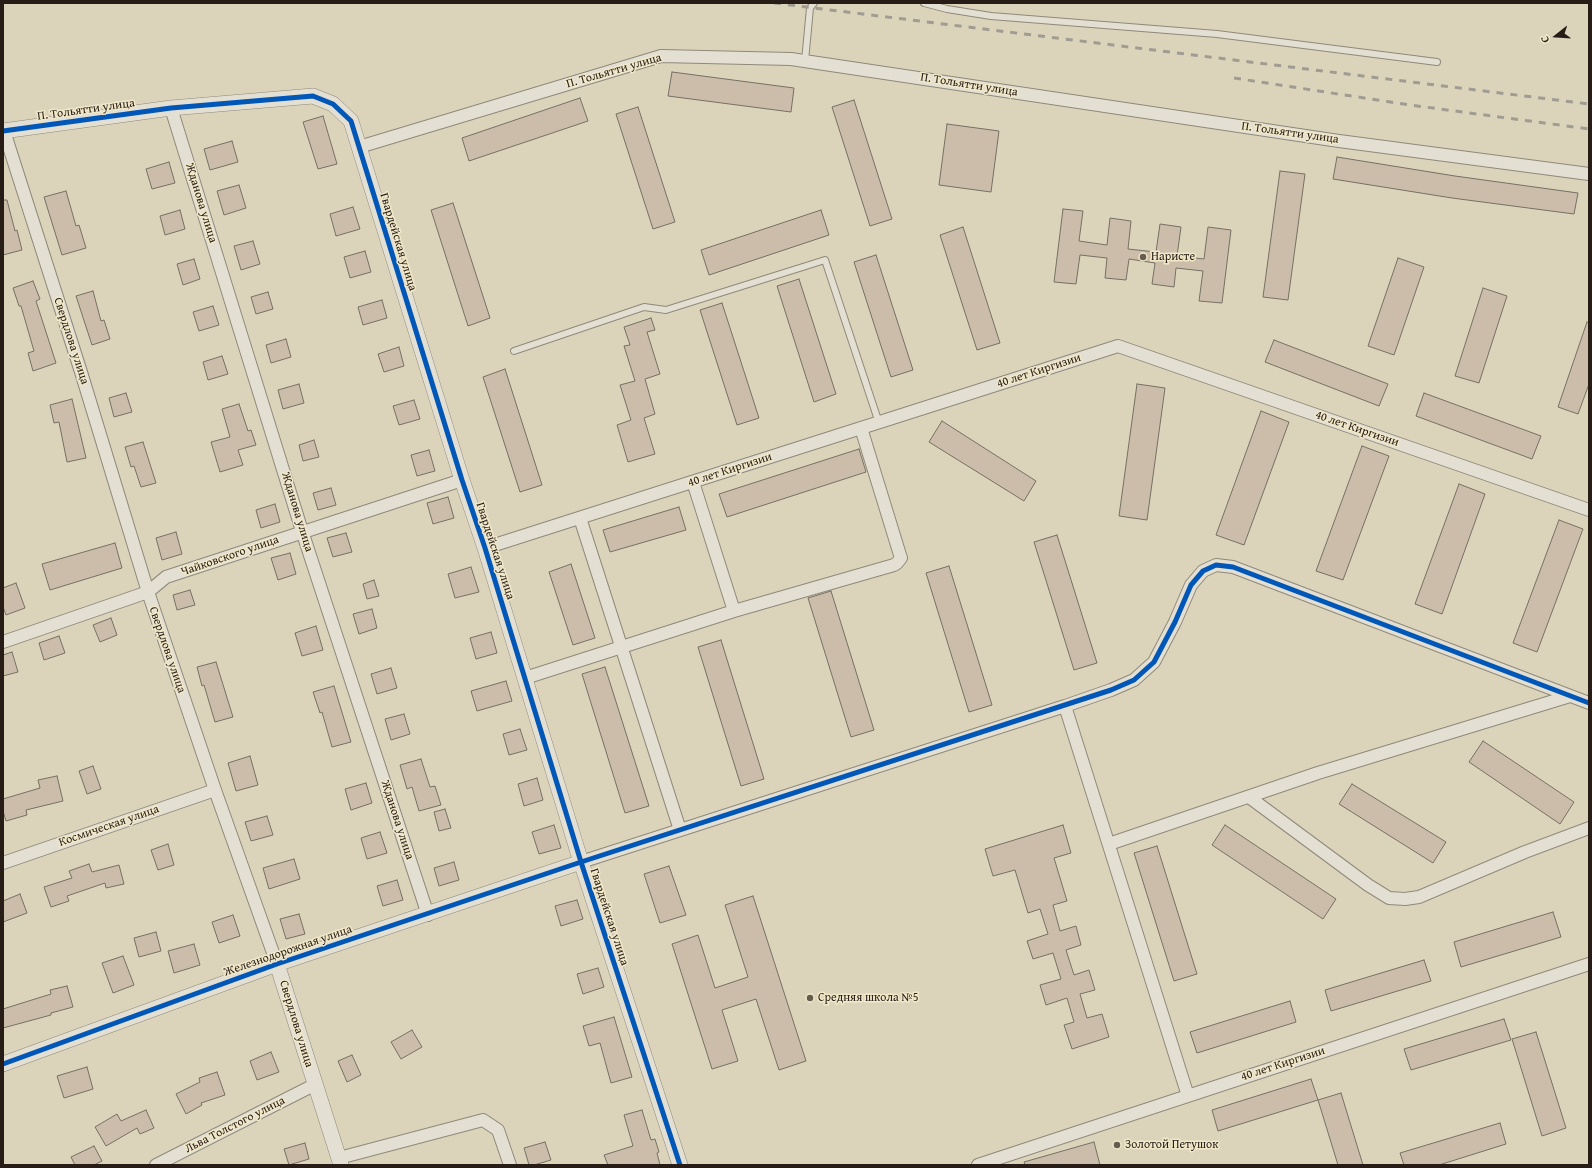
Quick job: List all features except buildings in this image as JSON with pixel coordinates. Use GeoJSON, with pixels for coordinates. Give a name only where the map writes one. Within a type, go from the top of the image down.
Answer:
{"type":"FeatureCollection","features":[{"type":"Feature","properties":{"kind":"street","name":"П. Тольятти улица"},"geometry":{"type":"LineString","coordinates":[[359,147],[661,56],[791,59],[1331,140],[1589,174]]}},
{"type":"Feature","properties":{"kind":"street","name":"Гвардейская улица"},"geometry":{"type":"LineString","coordinates":[[172,108],[313,96],[333,104],[351,121],[462,480],[485,548],[581,862],[680,1165]]}},
{"type":"Feature","properties":{"kind":"street","name":"П. Тольятти улица"},"geometry":{"type":"LineString","coordinates":[[3,131],[172,108]]}},
{"type":"Feature","properties":{"kind":"street","name":"Жданова улица"},"geometry":{"type":"LineString","coordinates":[[172,108],[302,531],[428,914]]}},
{"type":"Feature","properties":{"kind":"street","name":"Свердлова улица"},"geometry":{"type":"LineString","coordinates":[[3,131],[81,372],[148,592],[215,790],[277,964],[314,1084],[340,1161]]}},
{"type":"Feature","properties":{"kind":"street","name":"40 лет Киргизии"},"geometry":{"type":"LineString","coordinates":[[485,548],[1118,346],[1589,510]]}},
{"type":"Feature","properties":{"kind":"street"},"geometry":{"type":"LineString","coordinates":[[525,678],[734,611],[894,565],[900,560],[900,555],[861,428]]}},
{"type":"Feature","properties":{"kind":"street","name":"Чайковского улица"},"geometry":{"type":"LineString","coordinates":[[3,642],[148,592],[166,577],[302,531],[462,480]]}},
{"type":"Feature","properties":{"kind":"street"},"geometry":{"type":"LineString","coordinates":[[693,482],[734,611]]}},
{"type":"Feature","properties":{"kind":"street"},"geometry":{"type":"LineString","coordinates":[[580,518],[680,830]]}},
{"type":"Feature","properties":{"kind":"street"},"geometry":{"type":"LineString","coordinates":[[581,862],[1065,706],[1111,690],[1134,680],[1154,662],[1175,622],[1191,585],[1203,571],[1216,565],[1233,567],[1589,702]]}},
{"type":"Feature","properties":{"kind":"street"},"geometry":{"type":"LineString","coordinates":[[1108,844],[1318,773],[1570,696]]}},
{"type":"Feature","properties":{"kind":"street"},"geometry":{"type":"LineString","coordinates":[[1065,706],[1188,1096]]}},
{"type":"Feature","properties":{"kind":"street","name":"Космическая улица"},"geometry":{"type":"LineString","coordinates":[[3,863],[215,790]]}},
{"type":"Feature","properties":{"kind":"street"},"geometry":{"type":"LineString","coordinates":[[1249,796],[1368,885],[1389,898],[1405,900],[1419,897],[1525,852],[1589,828]]}},
{"type":"Feature","properties":{"kind":"street","name":"Железнодорожная улица"},"geometry":{"type":"LineString","coordinates":[[3,1064],[277,964],[581,862]]}},
{"type":"Feature","properties":{"kind":"street","name":"40 лет Киргизии"},"geometry":{"type":"LineString","coordinates":[[978,1165],[1589,964]]}},
{"type":"Feature","properties":{"kind":"street","name":"Льва Толстого улица"},"geometry":{"type":"LineString","coordinates":[[156,1165],[314,1084]]}},
{"type":"Feature","properties":{"kind":"street"},"geometry":{"type":"LineString","coordinates":[[340,1161],[483,1120],[498,1130],[510,1165]]}},
{"type":"Feature","properties":{"kind":"lane"},"geometry":{"type":"LineString","coordinates":[[805,61],[810,8],[814,3]]}},
{"type":"Feature","properties":{"kind":"lane"},"geometry":{"type":"LineString","coordinates":[[924,3],[947,10],[991,16],[1217,34],[1437,62]]}},
{"type":"Feature","properties":{"kind":"lane"},"geometry":{"type":"LineString","coordinates":[[514,351],[644,307],[666,310],[825,260],[879,422]]}},
{"type":"Feature","properties":{"kind":"railway"},"geometry":{"type":"LineString","coordinates":[[774,3],[1589,104]]}},
{"type":"Feature","properties":{"kind":"railway"},"geometry":{"type":"LineString","coordinates":[[1234,78],[1410,105],[1589,129]]}},
{"type":"Feature","properties":{"kind":"cycle path"},"geometry":{"type":"LineString","coordinates":[[3,131],[171,108],[313,96],[333,104],[351,121],[462,480],[485,548],[581,862],[680,1165]]}},
{"type":"Feature","properties":{"kind":"cycle path"},"geometry":{"type":"LineString","coordinates":[[3,1064],[277,964],[581,862],[1111,690],[1134,680],[1154,662],[1175,622],[1191,585],[1203,571],[1216,565],[1233,567],[1589,703]]}},
{"type":"Feature","properties":{"kind":"place","name":"Наристе"},"geometry":{"type":"Point","coordinates":[1143,257]}},
{"type":"Feature","properties":{"kind":"place","name":"Средняя школа №5"},"geometry":{"type":"Point","coordinates":[810,998]}},
{"type":"Feature","properties":{"kind":"place","name":"Золотой Петушок"},"geometry":{"type":"Point","coordinates":[1117,1145]}}]}
